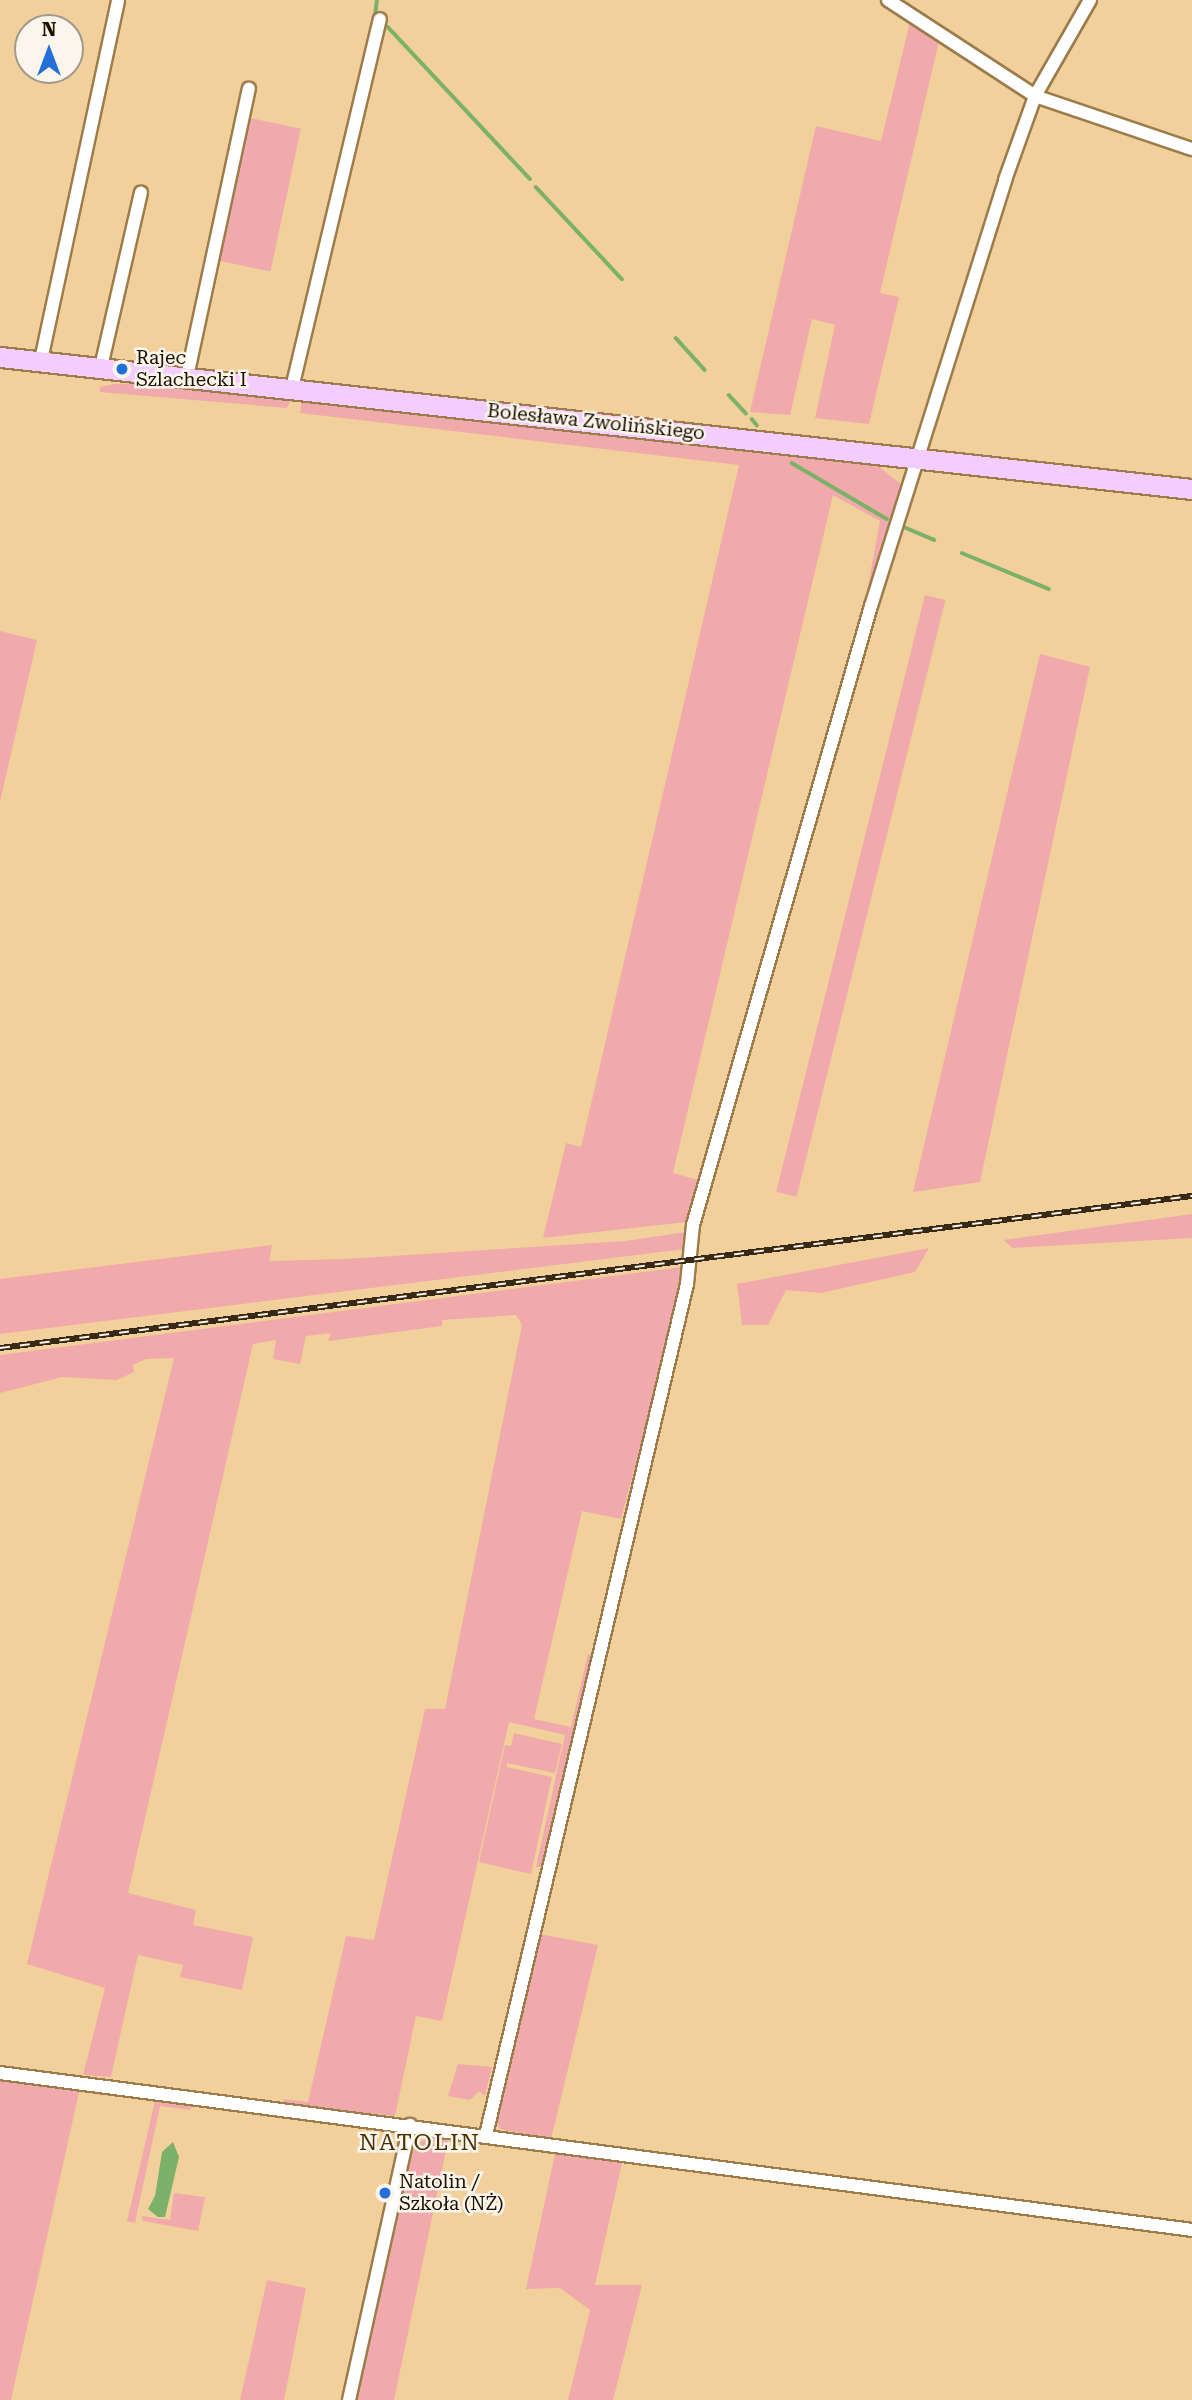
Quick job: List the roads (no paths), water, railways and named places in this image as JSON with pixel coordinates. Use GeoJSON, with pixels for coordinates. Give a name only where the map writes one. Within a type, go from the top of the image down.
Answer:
{"type":"FeatureCollection","features":[{"type":"Feature","properties":{"kind":"main road","name":"Bolesława Zwolińskiego"},"geometry":{"type":"LineString","coordinates":[[0,357],[1192,489]]}},
{"type":"Feature","properties":{"kind":"street"},"geometry":{"type":"LineString","coordinates":[[41,360],[118,0]]}},
{"type":"Feature","properties":{"kind":"street"},"geometry":{"type":"LineString","coordinates":[[888,0],[1034,96],[1192,149]]}},
{"type":"Feature","properties":{"kind":"street"},"geometry":{"type":"LineString","coordinates":[[486,2136],[687,1284],[693,1225],[918,458],[1034,96],[1090,0]]}},
{"type":"Feature","properties":{"kind":"street"},"geometry":{"type":"LineString","coordinates":[[292,388],[380,19]]}},
{"type":"Feature","properties":{"kind":"street"},"geometry":{"type":"LineString","coordinates":[[187,376],[250,89]]}},
{"type":"Feature","properties":{"kind":"street"},"geometry":{"type":"LineString","coordinates":[[101,367],[141,193]]}},
{"type":"Feature","properties":{"kind":"street"},"geometry":{"type":"LineString","coordinates":[[0,2073],[1192,2230]]}},
{"type":"Feature","properties":{"kind":"street"},"geometry":{"type":"LineString","coordinates":[[349,2400],[410,2125]]}},
{"type":"Feature","properties":{"kind":"waterway"},"geometry":{"type":"LineString","coordinates":[[375,16],[377,0]]}},
{"type":"Feature","properties":{"kind":"waterway"},"geometry":{"type":"LineString","coordinates":[[388,27],[530,179]]}},
{"type":"Feature","properties":{"kind":"waterway"},"geometry":{"type":"LineString","coordinates":[[536,187],[622,279]]}},
{"type":"Feature","properties":{"kind":"waterway"},"geometry":{"type":"LineString","coordinates":[[676,338],[705,370]]}},
{"type":"Feature","properties":{"kind":"waterway"},"geometry":{"type":"LineString","coordinates":[[729,395],[746,413]]}},
{"type":"Feature","properties":{"kind":"waterway"},"geometry":{"type":"LineString","coordinates":[[752,419],[757,425]]}},
{"type":"Feature","properties":{"kind":"waterway"},"geometry":{"type":"LineString","coordinates":[[792,463],[887,519]]}},
{"type":"Feature","properties":{"kind":"waterway"},"geometry":{"type":"LineString","coordinates":[[904,527],[934,540]]}},
{"type":"Feature","properties":{"kind":"waterway"},"geometry":{"type":"LineString","coordinates":[[962,553],[1049,589]]}},
{"type":"Feature","properties":{"kind":"railway"},"geometry":{"type":"LineString","coordinates":[[0,1348],[1192,1196]]}},
{"type":"Feature","properties":{"kind":"place","name":"Rajec Szlachecki I"},"geometry":{"type":"Point","coordinates":[122,369]}},
{"type":"Feature","properties":{"kind":"place","name":"Natolin / Szkoła (NŻ)"},"geometry":{"type":"Point","coordinates":[385,2193]}},
{"type":"Feature","properties":{"kind":"district","name":"NATOLIN"},"geometry":{"type":"Point","coordinates":[420,2143]}}]}
